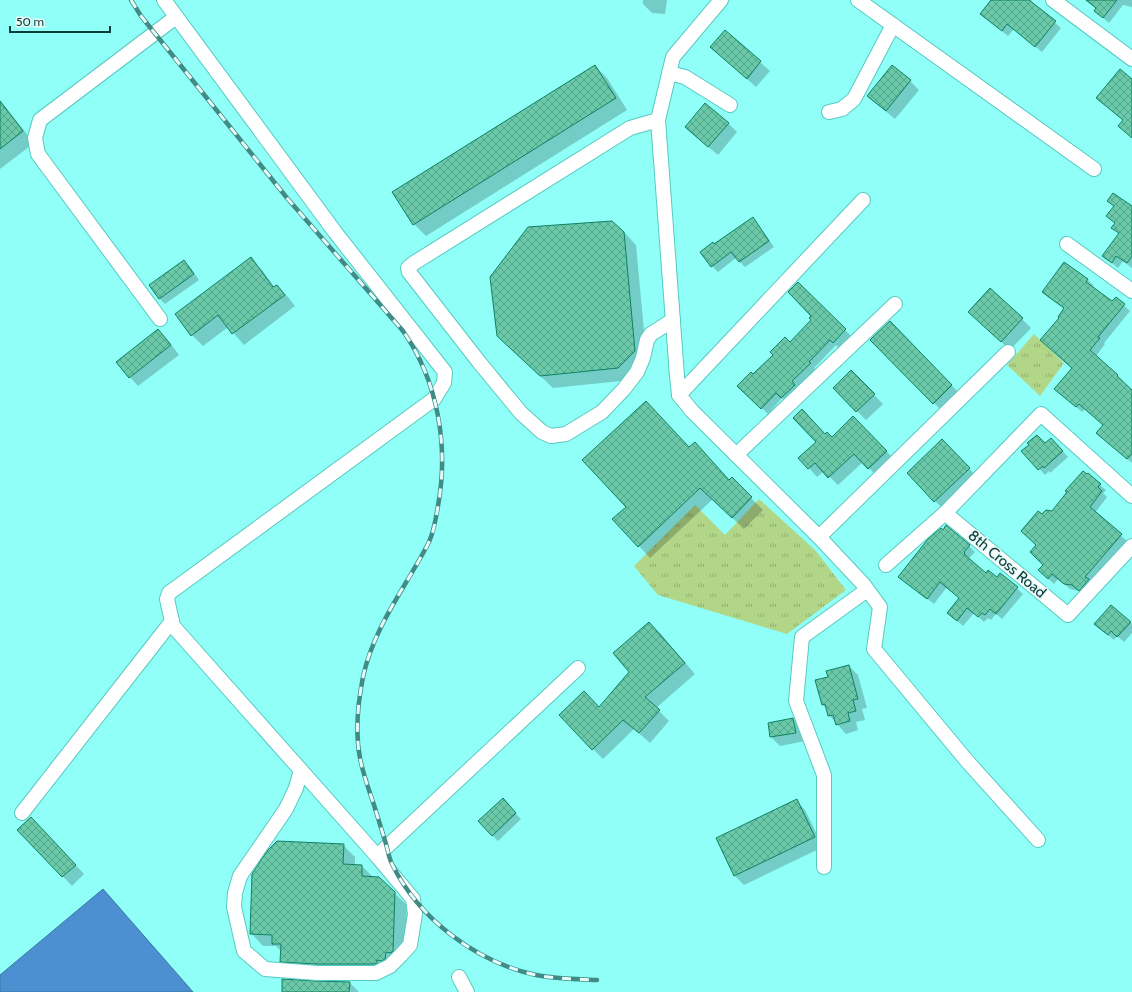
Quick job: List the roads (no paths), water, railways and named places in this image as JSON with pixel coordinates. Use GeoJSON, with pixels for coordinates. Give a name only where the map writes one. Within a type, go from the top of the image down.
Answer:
{"type":"FeatureCollection","features":[{"type":"Feature","properties":{"kind":"street"},"geometry":{"type":"LineString","coordinates":[[164,0],[335,232],[446,372],[444,383],[434,399],[169,594],[167,599],[173,626],[301,770],[377,856],[413,899],[415,914],[410,945],[390,966],[376,973],[316,973],[265,969],[244,951],[234,907],[235,893],[240,876],[286,809],[296,788],[301,770]]}},
{"type":"Feature","properties":{"kind":"street"},"geometry":{"type":"LineString","coordinates":[[721,0],[673,57],[658,120],[679,395],[692,412],[819,537],[867,590],[880,607],[874,649],[968,761],[1038,840]]}},
{"type":"Feature","properties":{"kind":"street"},"geometry":{"type":"LineString","coordinates":[[858,0],[1094,169]]}},
{"type":"Feature","properties":{"kind":"street"},"geometry":{"type":"LineString","coordinates":[[1052,0],[1132,59]]}},
{"type":"Feature","properties":{"kind":"street"},"geometry":{"type":"LineString","coordinates":[[160,319],[61,183],[38,154],[35,138],[40,120],[176,17]]}},
{"type":"Feature","properties":{"kind":"street"},"geometry":{"type":"LineString","coordinates":[[829,112],[842,109],[854,99],[893,25]]}},
{"type":"Feature","properties":{"kind":"street"},"geometry":{"type":"LineString","coordinates":[[670,73],[685,77],[730,105]]}},
{"type":"Feature","properties":{"kind":"street"},"geometry":{"type":"LineString","coordinates":[[658,120],[630,128],[408,268],[409,272],[479,362],[521,413],[542,432],[551,436],[566,434],[602,412],[624,389],[637,372],[643,358],[646,340],[651,334],[673,320]]}},
{"type":"Feature","properties":{"kind":"street"},"geometry":{"type":"LineString","coordinates":[[679,395],[863,200]]}},
{"type":"Feature","properties":{"kind":"street"},"geometry":{"type":"LineString","coordinates":[[1067,244],[1130,286]]}},
{"type":"Feature","properties":{"kind":"street"},"geometry":{"type":"LineString","coordinates":[[736,455],[895,304]]}},
{"type":"Feature","properties":{"kind":"street"},"geometry":{"type":"LineString","coordinates":[[819,537],[1008,352]]}},
{"type":"Feature","properties":{"kind":"street"},"geometry":{"type":"LineString","coordinates":[[886,565],[945,513],[1041,414],[1132,496]]}},
{"type":"Feature","properties":{"kind":"street","name":"8th Cross Road"},"geometry":{"type":"LineString","coordinates":[[945,513],[1068,615],[1132,546]]}},
{"type":"Feature","properties":{"kind":"street"},"geometry":{"type":"LineString","coordinates":[[824,867],[824,775],[796,701],[802,637],[867,590]]}},
{"type":"Feature","properties":{"kind":"street"},"geometry":{"type":"LineString","coordinates":[[22,813],[172,621]]}},
{"type":"Feature","properties":{"kind":"street"},"geometry":{"type":"LineString","coordinates":[[377,856],[578,668]]}},
{"type":"Feature","properties":{"kind":"street"},"geometry":{"type":"LineString","coordinates":[[459,977],[467,992]]}},
{"type":"Feature","properties":{"kind":"water"},"geometry":{"type":"Polygon","coordinates":[[[103,889],[193,992],[0,992],[0,975],[103,889]]]}},
{"type":"Feature","properties":{"kind":"railway"},"geometry":{"type":"LineString","coordinates":[[131,0],[141,16],[287,198],[403,331],[415,350],[425,371],[432,393],[438,415],[442,460],[441,483],[435,524],[429,542],[383,624],[368,658],[363,677],[357,728],[358,748],[361,764],[392,864],[403,884],[417,903],[434,920],[471,949],[514,969],[536,975],[597,980]]}}]}
